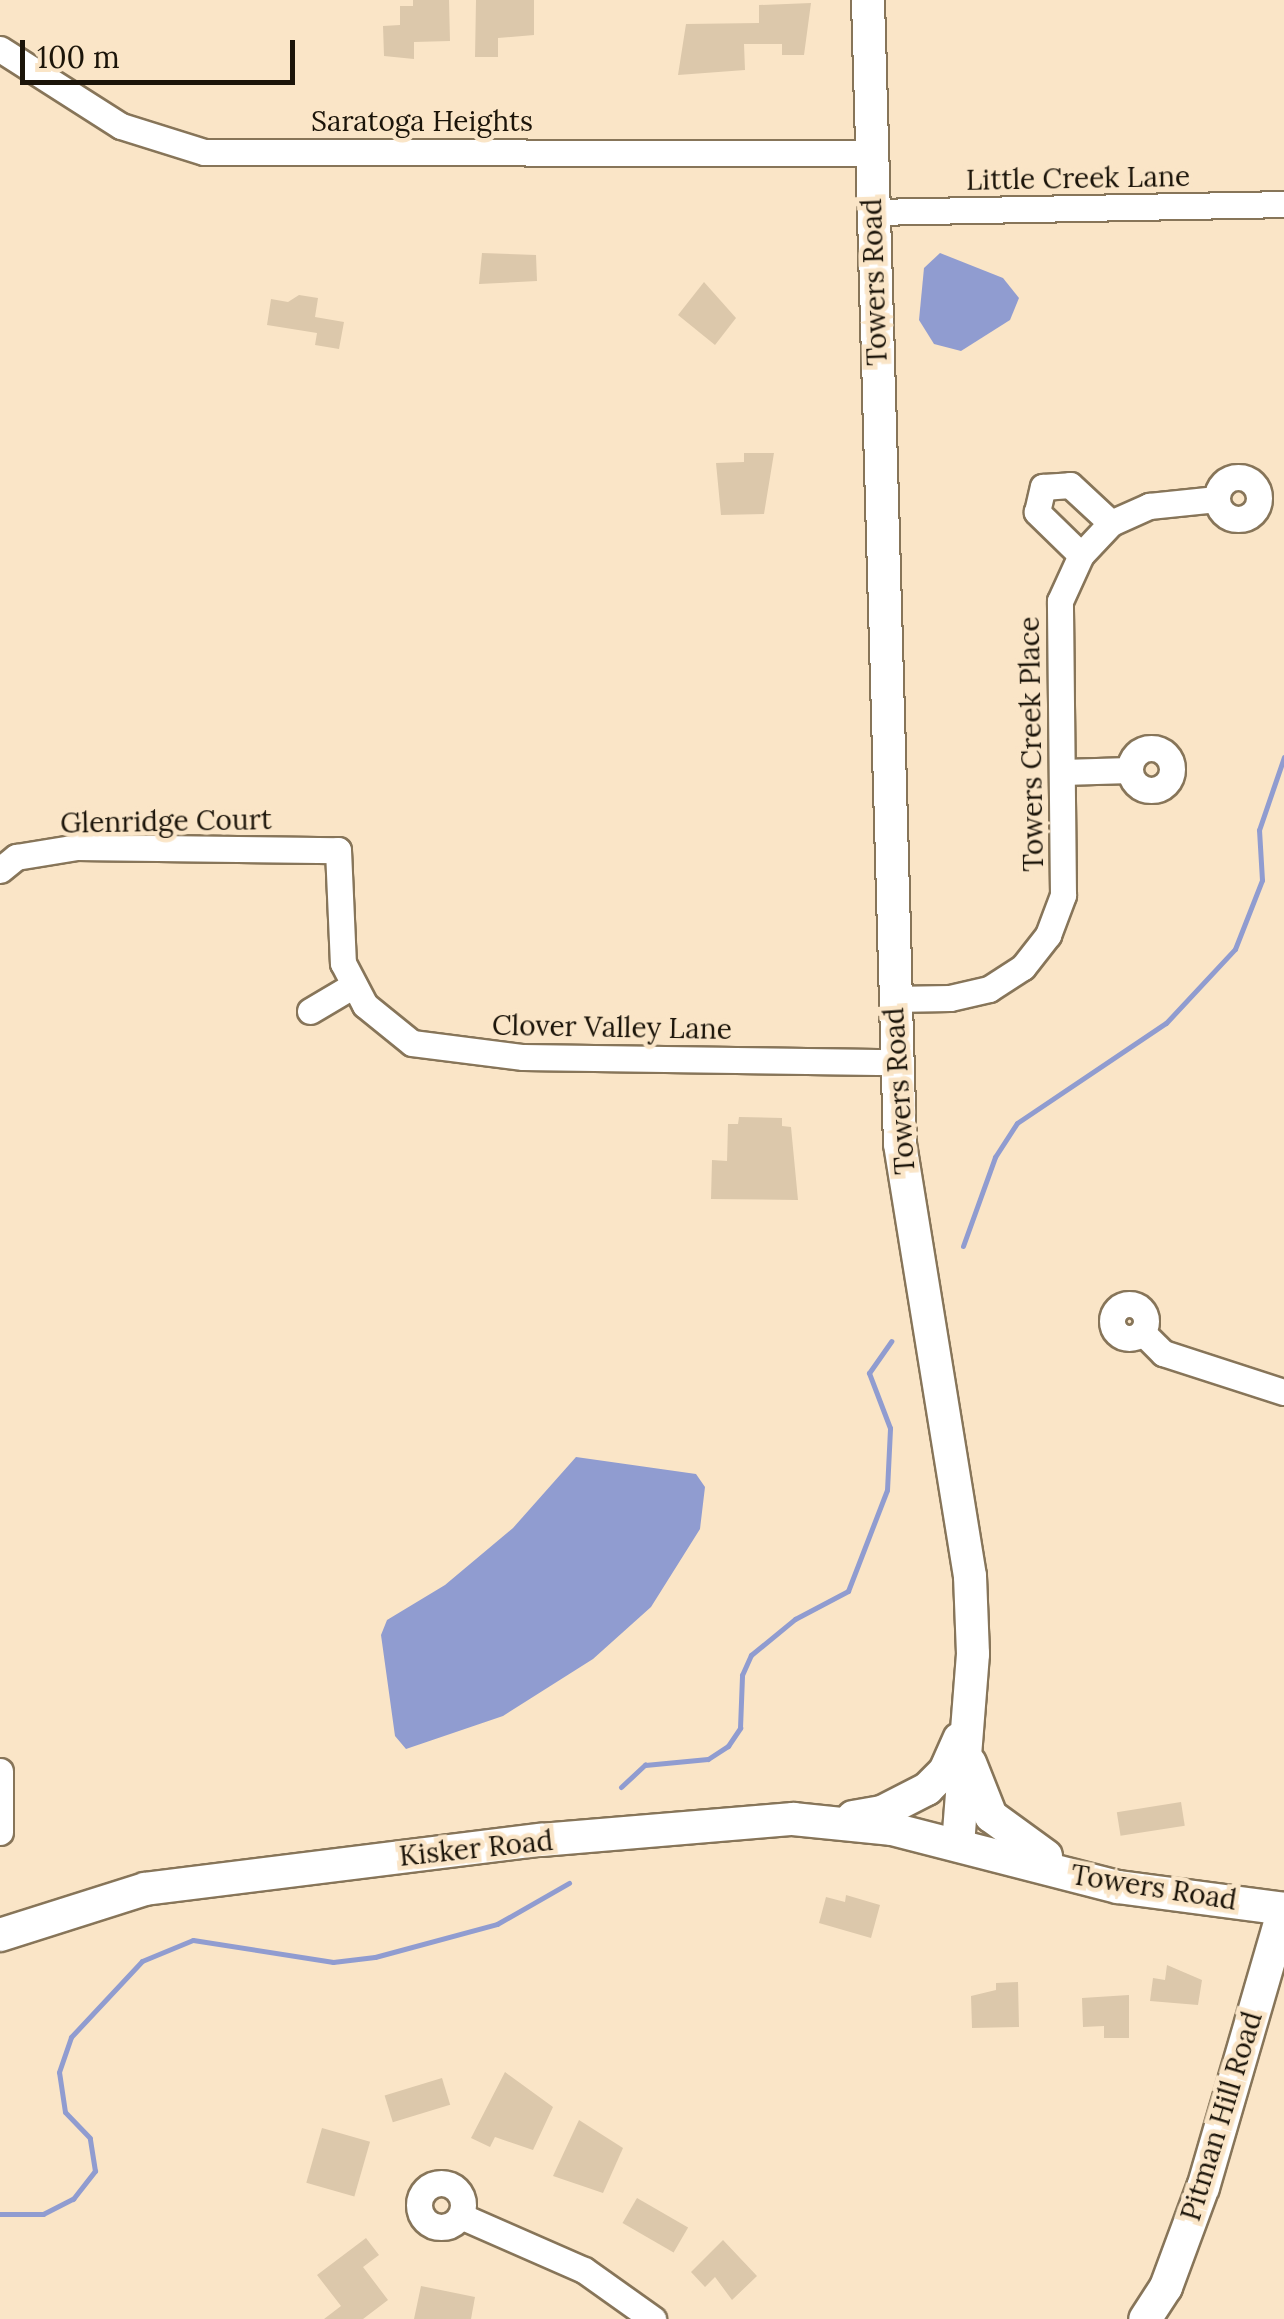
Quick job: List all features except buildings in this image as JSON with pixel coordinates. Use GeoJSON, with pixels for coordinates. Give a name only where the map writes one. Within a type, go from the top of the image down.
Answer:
{"type":"FeatureCollection","features":[{"type":"Feature","properties":{"kind":"main road","name":"Towers Road"},"geometry":{"type":"LineString","coordinates":[[868,0],[895,1062],[911,1218],[962,1496],[970,1576],[969,1701],[958,1844],[1094,1882],[1284,1909]]}},
{"type":"Feature","properties":{"kind":"main road"},"geometry":{"type":"LineString","coordinates":[[828,1820],[882,1812],[936,1782],[958,1744],[969,1701]]}},
{"type":"Feature","properties":{"kind":"main road"},"geometry":{"type":"LineString","coordinates":[[966,1742],[982,1801],[1002,1828],[1094,1882]]}},
{"type":"Feature","properties":{"kind":"main road","name":"Kisker Road"},"geometry":{"type":"LineString","coordinates":[[0,1936],[163,1886],[541,1840],[828,1820],[958,1844]]}},
{"type":"Feature","properties":{"kind":"main road","name":"Pitman Hill Road"},"geometry":{"type":"LineString","coordinates":[[1145,2319],[1166,2287],[1203,2187],[1284,1909]]}},
{"type":"Feature","properties":{"kind":"street","name":"Saratoga Heights"},"geometry":{"type":"LineString","coordinates":[[0,49],[122,126],[204,152],[870,153]]}},
{"type":"Feature","properties":{"kind":"street","name":"Little Creek Lane"},"geometry":{"type":"LineString","coordinates":[[872,212],[1284,204]]}},
{"type":"Feature","properties":{"kind":"street"},"geometry":{"type":"LineString","coordinates":[[1081,556],[1037,512],[1043,488],[1070,485],[1111,523]]}},
{"type":"Feature","properties":{"kind":"street","name":"Towers Creek Place"},"geometry":{"type":"LineString","coordinates":[[892,999],[989,989],[1023,967],[1048,935],[1062,896],[1060,601],[1081,556],[1111,523],[1150,506],[1217,499]]}},
{"type":"Feature","properties":{"kind":"street"},"geometry":{"type":"LineString","coordinates":[[1062,772],[1130,770]]}},
{"type":"Feature","properties":{"kind":"street","name":"Glenridge Court"},"geometry":{"type":"LineString","coordinates":[[0,870],[16,857],[76,847],[338,850]]}},
{"type":"Feature","properties":{"kind":"street","name":"Clover Valley Lane"},"geometry":{"type":"LineString","coordinates":[[338,850],[340,944],[354,985],[385,1025],[412,1044],[448,1051],[895,1062]]}},
{"type":"Feature","properties":{"kind":"street"},"geometry":{"type":"LineString","coordinates":[[310,1011],[354,985]]}},
{"type":"Feature","properties":{"kind":"street"},"geometry":{"type":"LineString","coordinates":[[1142,1332],[1163,1353],[1284,1392]]}},
{"type":"Feature","properties":{"kind":"street"},"geometry":{"type":"LineString","coordinates":[[0,1770],[0,1832]]}},
{"type":"Feature","properties":{"kind":"street"},"geometry":{"type":"LineString","coordinates":[[463,2217],[584,2270],[653,2319]]}},
{"type":"Feature","properties":{"kind":"water"},"geometry":{"type":"Polygon","coordinates":[[[940,253],[1003,278],[1019,298],[1010,320],[961,351],[934,344],[919,320],[924,268],[940,253]]]}},
{"type":"Feature","properties":{"kind":"water"},"geometry":{"type":"Polygon","coordinates":[[[576,1457],[696,1474],[705,1487],[700,1529],[651,1607],[593,1659],[503,1716],[406,1749],[395,1736],[381,1635],[387,1620],[445,1585],[513,1528],[576,1457]]]}},
{"type":"Feature","properties":{"kind":"waterway"},"geometry":{"type":"LineString","coordinates":[[963,1246],[995,1157],[1017,1123],[1166,1023],[1235,949],[1262,880],[1259,830],[1284,757]]}},
{"type":"Feature","properties":{"kind":"waterway"},"geometry":{"type":"LineString","coordinates":[[621,1787],[645,1765],[708,1759],[728,1746],[740,1728],[742,1675],[751,1655],[795,1619],[848,1591],[887,1490],[890,1428],[869,1373],[891,1341]]}},
{"type":"Feature","properties":{"kind":"waterway"},"geometry":{"type":"LineString","coordinates":[[0,2214],[43,2214],[73,2199],[95,2171],[90,2138],[65,2112],[59,2072],[71,2037],[142,1961],[193,1940],[333,1962],[375,1957],[497,1924],[569,1883]]}}]}
